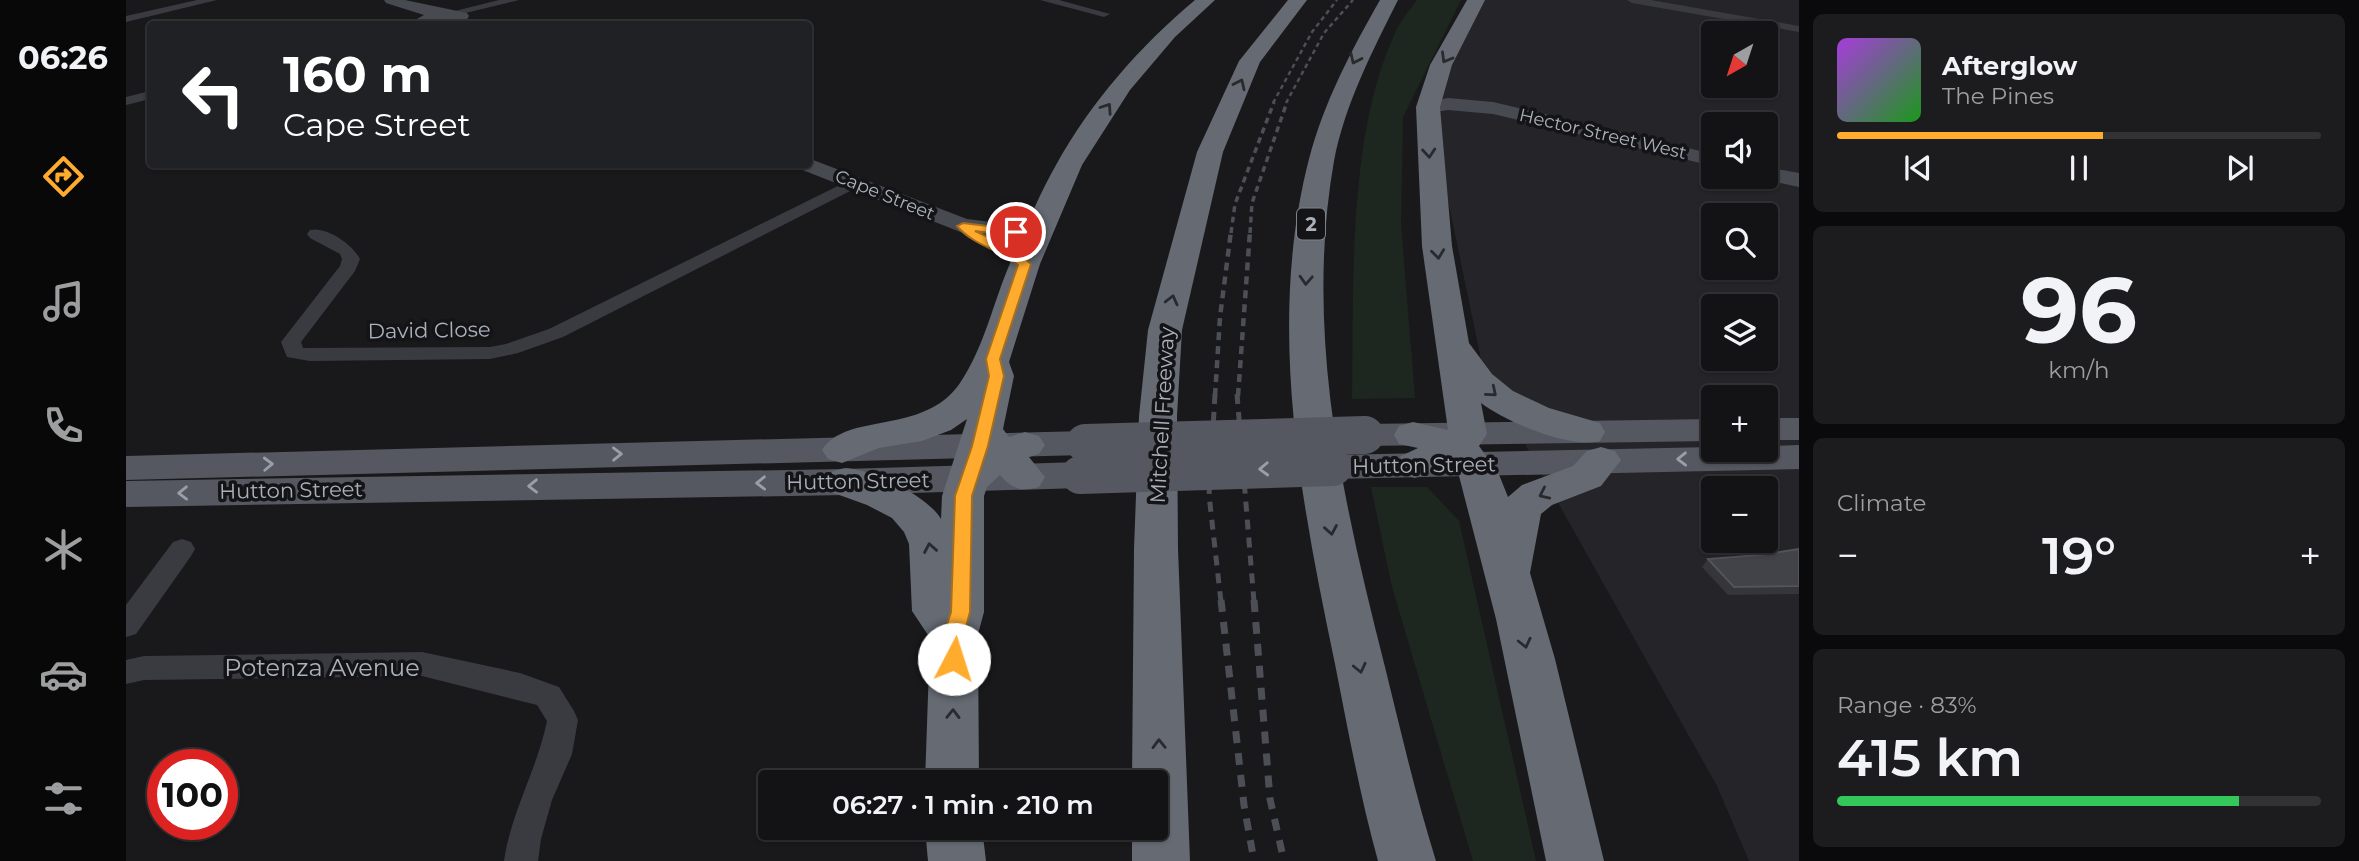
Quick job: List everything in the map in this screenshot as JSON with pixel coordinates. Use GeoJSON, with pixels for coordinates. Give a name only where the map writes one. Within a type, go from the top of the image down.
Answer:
{"type":"FeatureCollection","features":[{"type":"Feature","properties":{"kind":"highway"},"geometry":{"type":"LineString","coordinates":[[954,634],[935,611],[931,544],[923,525],[907,508],[844,466],[871,437],[918,428],[957,410],[972,393],[993,359],[1025,264],[1069,165],[1121,86],[1168,33],[1206,0]]}},
{"type":"Feature","properties":{"kind":"highway","name":"Mitchell Freeway"},"geometry":{"type":"LineString","coordinates":[[1161,861],[1156,549],[1158,416],[1165,330],[1210,152],[1250,61],[1298,0]]}},
{"type":"Feature","properties":{"kind":"highway","name":"2"},"geometry":{"type":"LineString","coordinates":[[1389,0],[1357,53],[1331,122],[1312,218],[1305,284],[1308,363],[1319,463],[1344,601],[1407,861]]}},
{"type":"Feature","properties":{"kind":"highway"},"geometry":{"type":"LineString","coordinates":[[1476,0],[1441,65],[1431,97],[1428,139],[1434,186],[1434,217],[1451,343],[1471,449],[1509,576],[1576,861]]}},
{"type":"Feature","properties":{"kind":"highway"},"geometry":{"type":"LineString","coordinates":[[1451,343],[1487,390],[1506,403],[1594,446],[1587,476],[1537,495],[1523,508],[1517,523],[1509,576]]}},
{"type":"Feature","properties":{"kind":"highway"},"geometry":{"type":"LineString","coordinates":[[952,770],[954,634],[960,612],[963,496],[997,453],[996,376],[993,359]]}},
{"type":"Feature","properties":{"kind":"highway"},"geometry":{"type":"LineString","coordinates":[[1414,450],[1441,439],[1471,449]]}},
{"type":"Feature","properties":{"kind":"highway"},"geometry":{"type":"LineString","coordinates":[[955,840],[957,861]]}},
{"type":"Feature","properties":{"kind":"main road"},"geometry":{"type":"LineString","coordinates":[[1778,429],[1799,429]]}},
{"type":"Feature","properties":{"kind":"main road","name":"Hutton Street"},"geometry":{"type":"LineString","coordinates":[[1594,446],[1701,432]]}},
{"type":"Feature","properties":{"kind":"main road","name":"Hutton Street"},"geometry":{"type":"LineString","coordinates":[[1471,449],[1594,446],[1799,457]]}},
{"type":"Feature","properties":{"kind":"main road","name":"Hutton Street"},"geometry":{"type":"LineString","coordinates":[[126,494],[844,466],[997,453],[1082,459],[1414,450]]}},
{"type":"Feature","properties":{"kind":"main road","name":"Hutton Street"},"geometry":{"type":"LineString","coordinates":[[126,468],[844,466]]}},
{"type":"Feature","properties":{"kind":"street"},"geometry":{"type":"LineString","coordinates":[[126,19],[212,0]]}},
{"type":"Feature","properties":{"kind":"street"},"geometry":{"type":"LineString","coordinates":[[391,0],[440,19],[514,0]]}},
{"type":"Feature","properties":{"kind":"street"},"geometry":{"type":"LineString","coordinates":[[1045,0],[1104,14]]}},
{"type":"Feature","properties":{"kind":"street"},"geometry":{"type":"LineString","coordinates":[[1632,0],[1799,29]]}},
{"type":"Feature","properties":{"kind":"street"},"geometry":{"type":"LineString","coordinates":[[126,101],[147,95]]}},
{"type":"Feature","properties":{"kind":"street","name":"Hector Street West"},"geometry":{"type":"LineString","coordinates":[[1431,97],[1448,104],[1493,108],[1701,157]]}},
{"type":"Feature","properties":{"kind":"street","name":"Cape Street"},"geometry":{"type":"LineString","coordinates":[[812,166],[963,226],[1016,232],[1041,225]]}},
{"type":"Feature","properties":{"kind":"street"},"geometry":{"type":"LineString","coordinates":[[1778,176],[1799,180]]}},
{"type":"Feature","properties":{"kind":"street","name":"David Close"},"geometry":{"type":"LineString","coordinates":[[316,234],[347,251],[351,259],[349,267],[291,342],[294,353],[490,353],[511,349],[556,333],[854,183]]}},
{"type":"Feature","properties":{"kind":"street","name":"Cape Street"},"geometry":{"type":"LineString","coordinates":[[963,226],[974,237],[1008,251],[1025,264]]}},
{"type":"Feature","properties":{"kind":"street"},"geometry":{"type":"LineString","coordinates":[[126,626],[182,548]]}},
{"type":"Feature","properties":{"kind":"street","name":"Potenza Avenue"},"geometry":{"type":"LineString","coordinates":[[126,672],[144,668],[422,664],[520,686],[548,696],[563,720],[556,754],[536,800],[524,839],[521,861]]}},
{"type":"Feature","properties":{"kind":"shaded area"},"geometry":{"type":"Polygon","coordinates":[[[1417,0],[1461,0],[1403,117],[1401,225],[1415,398],[1352,399],[1354,260],[1361,163],[1380,72],[1398,27],[1417,0]]]}},
{"type":"Feature","properties":{"kind":"shaded area"},"geometry":{"type":"Polygon","coordinates":[[[1484,0],[1799,0],[1799,861],[1749,861],[1717,786],[1483,369],[1438,152],[1437,114],[1443,83],[1484,0]]]}},
{"type":"Feature","properties":{"kind":"shaded area"},"geometry":{"type":"Polygon","coordinates":[[[1371,487],[1427,487],[1459,521],[1536,861],[1473,861],[1392,587],[1371,487]]]}},
{"type":"Feature","properties":{"kind":"building"},"geometry":{"type":"Polygon","coordinates":[[[1799,549],[1799,586],[1734,587],[1708,559],[1760,555],[1799,549]]]}},
{"type":"Feature","properties":{"kind":"railway"},"geometry":{"type":"LineString","coordinates":[[1273,103],[1312,32],[1337,0]]}},
{"type":"Feature","properties":{"kind":"railway"},"geometry":{"type":"LineString","coordinates":[[1286,103],[1324,33],[1353,0]]}},
{"type":"Feature","properties":{"kind":"railway"},"geometry":{"type":"LineString","coordinates":[[1231,233],[1235,204],[1274,102]]}},
{"type":"Feature","properties":{"kind":"railway"},"geometry":{"type":"LineString","coordinates":[[1250,233],[1252,203],[1287,102]]}},
{"type":"Feature","properties":{"kind":"railway"},"geometry":{"type":"LineString","coordinates":[[1215,396],[1220,317],[1231,231]]}},
{"type":"Feature","properties":{"kind":"railway"},"geometry":{"type":"LineString","coordinates":[[1238,396],[1250,231]]}},
{"type":"Feature","properties":{"kind":"railway"},"geometry":{"type":"LineString","coordinates":[[1215,394],[1209,495],[1221,602]]}},
{"type":"Feature","properties":{"kind":"railway"},"geometry":{"type":"LineString","coordinates":[[1237,394],[1254,602]]}},
{"type":"Feature","properties":{"kind":"railway"},"geometry":{"type":"LineString","coordinates":[[1221,600],[1244,805],[1254,861]]}},
{"type":"Feature","properties":{"kind":"railway"},"geometry":{"type":"LineString","coordinates":[[1254,600],[1270,799],[1284,861]]}},
{"type":"Feature","properties":{"kind":"route"},"geometry":{"type":"LineString","coordinates":[[954,659],[954,634],[960,612],[963,496],[980,446],[996,376],[993,359],[1025,264],[1008,251],[974,237],[963,226],[1016,232]]}}]}
